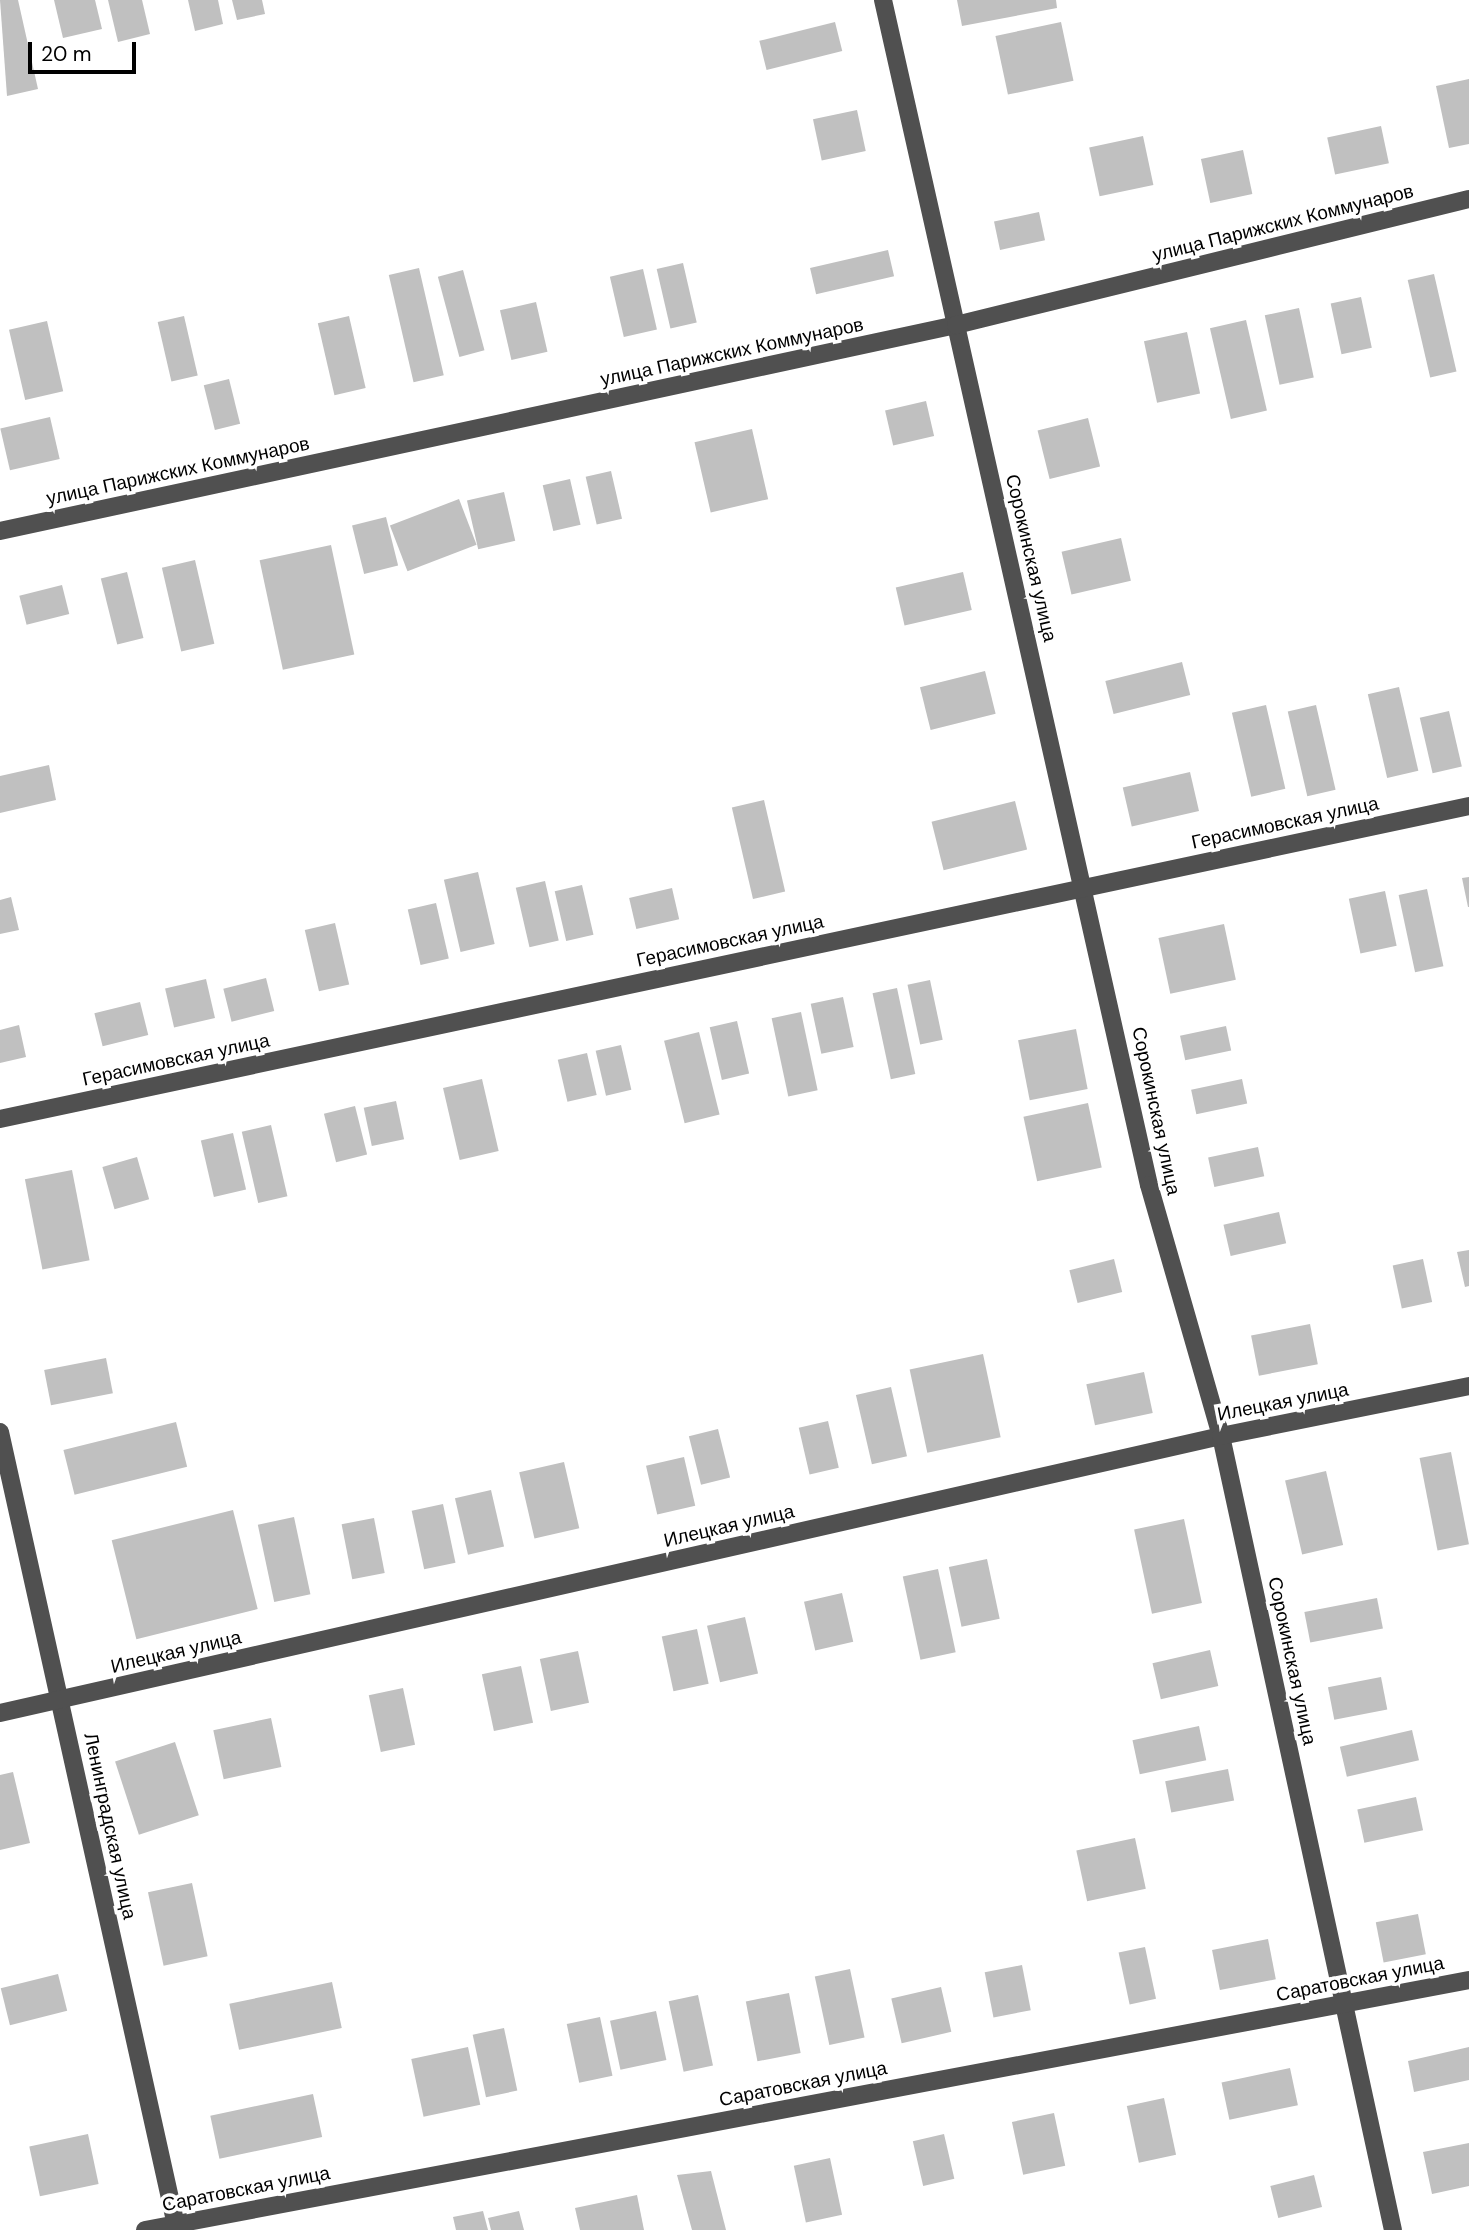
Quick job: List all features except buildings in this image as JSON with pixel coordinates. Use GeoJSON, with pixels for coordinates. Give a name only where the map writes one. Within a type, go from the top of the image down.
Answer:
{"type":"FeatureCollection","features":[{"type":"Feature","properties":{"kind":"street","name":"Сорокинская улица"},"geometry":{"type":"LineString","coordinates":[[883,0],[1086,886],[1149,1185],[1221,1436],[1393,2230]]}},
{"type":"Feature","properties":{"kind":"street","name":"улица Парижских Коммунаров"},"geometry":{"type":"LineString","coordinates":[[0,531],[956,325],[1469,199]]}},
{"type":"Feature","properties":{"kind":"street","name":"Герасимовская улица"},"geometry":{"type":"LineString","coordinates":[[0,1119],[1469,806]]}},
{"type":"Feature","properties":{"kind":"street","name":"Илецкая улица"},"geometry":{"type":"LineString","coordinates":[[0,1713],[1221,1436],[1469,1386]]}},
{"type":"Feature","properties":{"kind":"street","name":"Ленинградская улица"},"geometry":{"type":"LineString","coordinates":[[0,1432],[177,2227]]}},
{"type":"Feature","properties":{"kind":"street","name":"Саратовская улица"},"geometry":{"type":"LineString","coordinates":[[145,2230],[177,2227],[1469,1980]]}}]}
